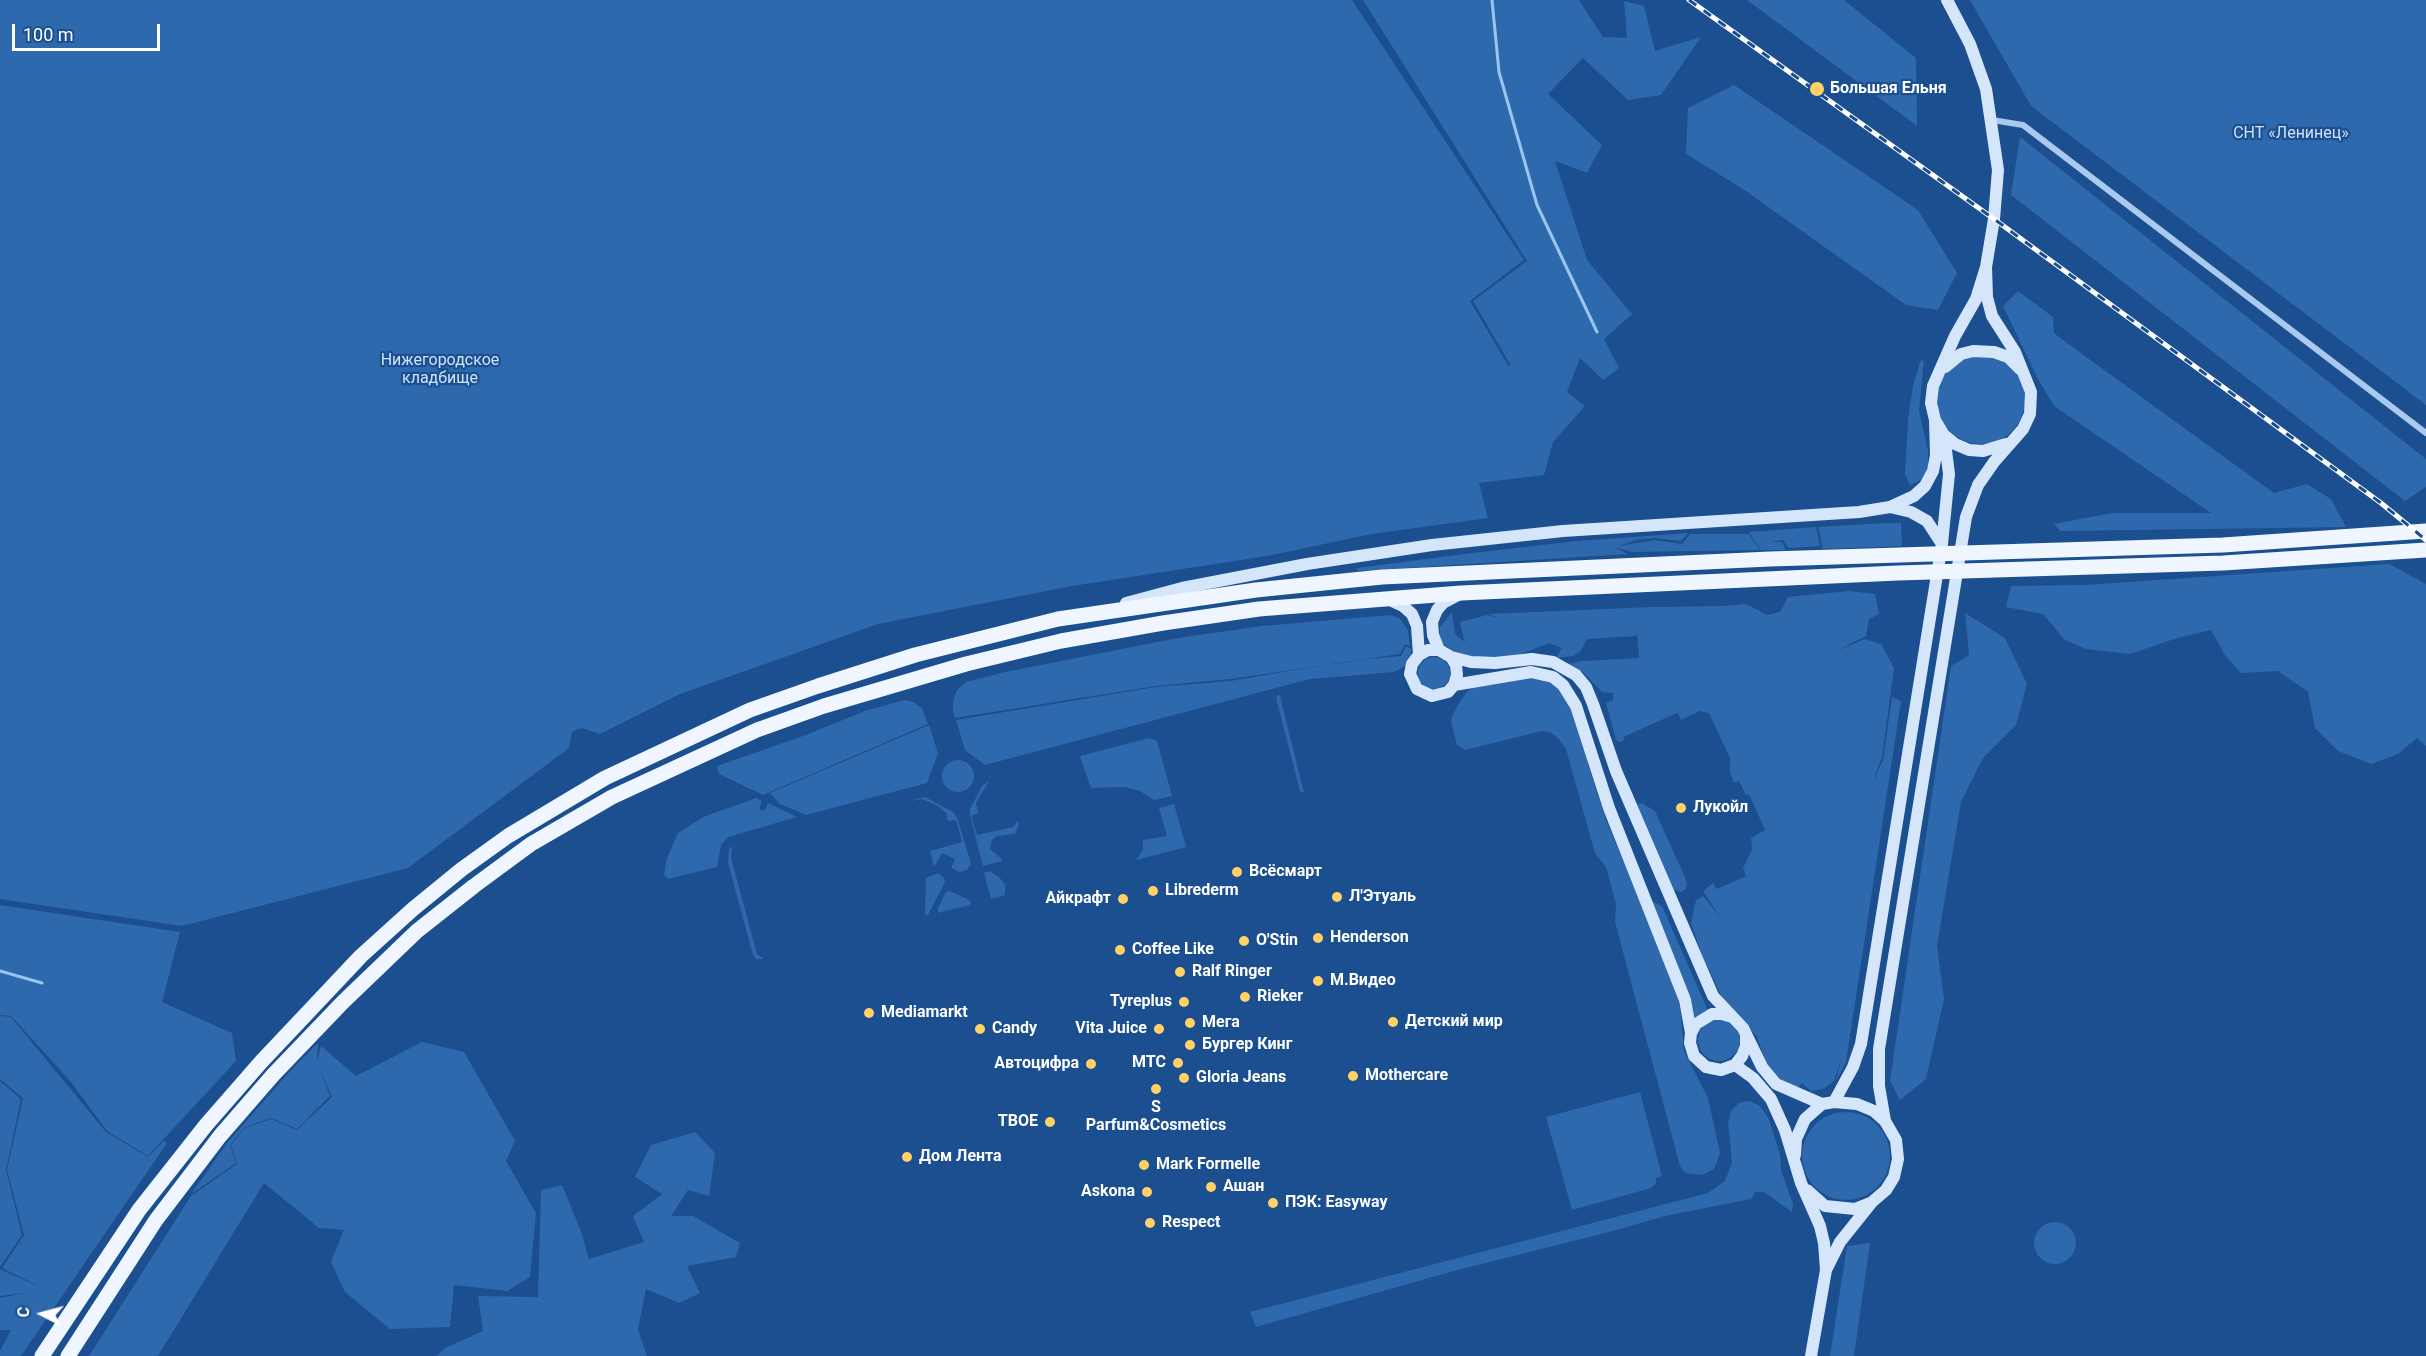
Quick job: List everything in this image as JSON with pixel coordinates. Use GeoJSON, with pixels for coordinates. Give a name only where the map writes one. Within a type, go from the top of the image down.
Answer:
{"type":"FeatureCollection","features":[{"type":"Feature","properties":{"kind":"main road"},"geometry":{"type":"LineString","coordinates":[[42,1356],[139,1210],[206,1125],[261,1062],[362,956],[454,876],[508,836],[605,778],[750,710],[915,655],[1182,588],[1307,564],[1502,537],[1858,512],[1890,507],[1914,496],[1925,486],[1933,471],[1936,455],[1935,420],[1931,403],[1933,386],[1976,299],[1986,267],[1994,219],[1998,170],[1986,89],[1970,44],[1947,0]]}},
{"type":"Feature","properties":{"kind":"main road"},"geometry":{"type":"LineString","coordinates":[[1826,1270],[1840,1242],[1872,1202],[1886,1190],[1894,1177],[1898,1159],[1896,1140],[1886,1121],[1879,1086],[1879,1049],[1966,517],[1978,485],[2010,442],[2023,429],[2030,414],[2031,392],[2024,373],[2015,352],[1992,316],[1987,297],[1986,267]]}},
{"type":"Feature","properties":{"kind":"main road"},"geometry":{"type":"LineString","coordinates":[[1939,373],[1952,360],[1973,351],[1994,352],[2008,357],[2024,373]]}},
{"type":"Feature","properties":{"kind":"main road"},"geometry":{"type":"LineString","coordinates":[[1935,420],[1944,435],[1955,444],[1969,450],[1994,450],[2010,442]]}},
{"type":"Feature","properties":{"kind":"main road"},"geometry":{"type":"LineString","coordinates":[[1795,1165],[1796,1139],[1805,1119],[1828,1103],[1853,1067],[1861,1044],[1942,544],[1949,474],[1944,435]]}},
{"type":"Feature","properties":{"kind":"main road"},"geometry":{"type":"LineString","coordinates":[[1890,507],[1911,512],[1927,521],[1942,544]]}},
{"type":"Feature","properties":{"kind":"main road"},"geometry":{"type":"LineString","coordinates":[[1084,614],[1256,590],[1382,577],[1584,566],[2223,545],[2426,531]]}},
{"type":"Feature","properties":{"kind":"main road"},"geometry":{"type":"LineString","coordinates":[[68,1356],[156,1220],[220,1136],[273,1075],[343,1002],[417,932],[474,886],[541,838],[612,797],[757,730],[887,686],[966,664],[1084,637],[1259,609],[1461,593],[1898,573],[2223,563],[2426,550]]}},
{"type":"Feature","properties":{"kind":"main road"},"geometry":{"type":"LineString","coordinates":[[1461,593],[1443,603],[1432,622],[1433,635],[1445,654],[1456,665],[1457,675],[1454,685],[1440,696],[1432,696],[1417,689],[1410,674],[1412,664],[1419,655],[1428,650],[1445,654],[1471,662],[1495,663],[1532,659],[1553,662],[1576,675],[1586,687],[1616,771],[1713,996],[1743,1028],[1762,1067],[1776,1084],[1828,1103],[1857,1104],[1874,1111],[1886,1121]]}},
{"type":"Feature","properties":{"kind":"main road"},"geometry":{"type":"LineString","coordinates":[[1384,598],[1403,606],[1412,614],[1417,626],[1419,655]]}},
{"type":"Feature","properties":{"kind":"main road"},"geometry":{"type":"LineString","coordinates":[[1454,685],[1531,672],[1553,677],[1563,685],[1576,706],[1609,808],[1685,1000],[1691,1033],[1691,1050],[1698,1061],[1706,1067],[1721,1070],[1735,1065],[1742,1056],[1746,1046],[1746,1035]]}},
{"type":"Feature","properties":{"kind":"main road"},"geometry":{"type":"LineString","coordinates":[[1691,1033],[1696,1024],[1712,1014],[1732,1017]]}},
{"type":"Feature","properties":{"kind":"main road"},"geometry":{"type":"LineString","coordinates":[[1735,1065],[1753,1078],[1771,1099],[1785,1130],[1801,1183],[1820,1226],[1824,1242],[1826,1270],[1811,1356]]}},
{"type":"Feature","properties":{"kind":"main road"},"geometry":{"type":"LineString","coordinates":[[1801,1183],[1814,1198],[1825,1206],[1855,1209],[1872,1202]]}},
{"type":"Feature","properties":{"kind":"street"},"geometry":{"type":"LineString","coordinates":[[1992,120],[2023,125],[2426,434]]}},
{"type":"Feature","properties":{"kind":"green space","name":"Нижегородское кладбище"},"geometry":{"type":"Polygon","coordinates":[[[0,0],[1352,0],[1524,260],[1470,301],[1509,367],[1510,364],[1473,301],[1527,261],[1363,0],[1579,0],[1603,37],[1627,38],[1624,1],[1644,6],[1655,51],[1701,37],[1661,95],[1628,100],[1583,58],[1548,94],[1602,145],[1587,173],[1555,161],[1587,260],[1632,314],[1604,339],[1619,368],[1603,380],[1580,358],[1567,392],[1585,406],[1553,442],[1544,475],[1479,483],[1488,518],[1372,534],[1267,556],[1072,586],[878,624],[680,694],[600,734],[582,728],[572,732],[569,748],[408,868],[182,926],[0,899],[0,0]]]}},
{"type":"Feature","properties":{"kind":"green space"},"geometry":{"type":"Polygon","coordinates":[[[1747,0],[1844,0],[1916,58],[1917,126],[1747,0]]]}},
{"type":"Feature","properties":{"kind":"green space","name":"СНТ «Ленинец»"},"geometry":{"type":"Polygon","coordinates":[[[1970,0],[2426,0],[2426,405],[2031,106],[1970,0]]]}},
{"type":"Feature","properties":{"kind":"green space"},"geometry":{"type":"Polygon","coordinates":[[[1734,85],[1918,210],[1957,273],[1938,310],[1906,305],[1743,189],[1686,154],[1688,108],[1734,85]]]}},
{"type":"Feature","properties":{"kind":"green space"},"geometry":{"type":"Polygon","coordinates":[[[2020,137],[2426,459],[2426,487],[2405,501],[2011,195],[2020,137]]]}},
{"type":"Feature","properties":{"kind":"green space"},"geometry":{"type":"Polygon","coordinates":[[[2018,291],[2053,317],[2054,333],[2274,493],[2307,484],[2331,499],[2346,527],[2061,531],[2054,524],[2112,513],[2211,513],[2054,406],[2038,379],[2003,306],[2018,291]]]}},
{"type":"Feature","properties":{"kind":"green space"},"geometry":{"type":"Polygon","coordinates":[[[1981,356],[1998,360],[2012,369],[2021,383],[2025,400],[2021,417],[2012,431],[1998,440],[1981,444],[1964,440],[1950,431],[1941,417],[1937,400],[1941,383],[1950,369],[1964,360],[1981,356]]]}},
{"type":"Feature","properties":{"kind":"green space"},"geometry":{"type":"Polygon","coordinates":[[[1924,359],[1919,411],[1928,450],[1928,467],[1923,479],[1910,485],[1905,474],[1908,419],[1913,386],[1920,362],[1924,359]]]}},
{"type":"Feature","properties":{"kind":"green space"},"geometry":{"type":"Polygon","coordinates":[[[1901,523],[1902,546],[1823,549],[1818,527],[1901,523]]]}},
{"type":"Feature","properties":{"kind":"green space"},"geometry":{"type":"Polygon","coordinates":[[[1816,527],[1820,546],[1788,548],[1783,540],[1771,542],[1782,542],[1786,550],[1761,550],[1749,532],[1816,527]]]}},
{"type":"Feature","properties":{"kind":"green space"},"geometry":{"type":"Polygon","coordinates":[[[1688,533],[1681,541],[1654,538],[1636,540],[1618,546],[1655,540],[1682,544],[1690,534],[1749,534],[1760,550],[1632,552],[1614,547],[1628,554],[1357,571],[1357,568],[1577,541],[1688,533]]]}},
{"type":"Feature","properties":{"kind":"green space"},"geometry":{"type":"Polygon","coordinates":[[[2389,564],[2426,584],[2426,746],[2417,738],[2398,754],[2371,764],[2338,751],[2315,728],[2308,692],[2278,671],[2241,673],[2225,655],[2211,630],[2174,639],[2130,654],[2086,649],[2065,640],[2043,614],[2006,607],[2011,586],[2085,585],[2389,564]]]}},
{"type":"Feature","properties":{"kind":"green space"},"geometry":{"type":"Polygon","coordinates":[[[1849,591],[1875,594],[1879,614],[1869,619],[1866,636],[1836,651],[1865,639],[1881,644],[1894,668],[1882,758],[1875,774],[1876,781],[1876,774],[1883,760],[1892,697],[1901,701],[1846,1062],[1836,1081],[1841,1059],[1834,1081],[1823,1089],[1811,1091],[1802,1083],[1799,1087],[1786,1087],[1768,1068],[1757,1037],[1723,999],[1702,955],[1691,923],[1696,900],[1703,896],[1721,918],[1703,891],[1713,883],[1717,889],[1746,876],[1743,868],[1752,850],[1751,838],[1765,830],[1749,794],[1746,795],[1739,781],[1734,783],[1730,772],[1730,758],[1709,713],[1700,711],[1681,720],[1678,713],[1625,736],[1623,741],[1616,740],[1606,703],[1613,700],[1613,693],[1602,692],[1584,673],[1567,664],[1639,658],[1637,633],[1636,636],[1587,639],[1580,652],[1573,656],[1556,658],[1562,648],[1549,643],[1508,659],[1494,661],[1456,653],[1444,645],[1439,636],[1440,627],[1452,612],[1455,634],[1473,649],[1464,641],[1460,622],[1487,615],[1501,619],[1488,614],[1746,604],[1767,615],[1780,612],[1788,597],[1849,591]]]}},
{"type":"Feature","properties":{"kind":"green space"},"geometry":{"type":"Polygon","coordinates":[[[1965,613],[2005,638],[2027,684],[2016,725],[1983,758],[1961,802],[1937,945],[1944,999],[1926,1079],[1900,1100],[1890,1081],[1951,666],[1969,655],[1965,613]]]}},
{"type":"Feature","properties":{"kind":"green space"},"geometry":{"type":"Polygon","coordinates":[[[1391,615],[1400,619],[1408,630],[1410,646],[1405,644],[1400,654],[1231,679],[1156,686],[955,718],[953,711],[953,701],[957,690],[966,682],[1005,672],[1178,638],[1262,626],[1391,615]]]}},
{"type":"Feature","properties":{"kind":"green space"},"geometry":{"type":"Polygon","coordinates":[[[1406,646],[1411,649],[1411,658],[1405,666],[1394,672],[1310,679],[985,765],[965,750],[956,720],[1156,687],[1230,681],[1349,661],[1401,656],[1406,646]]]}},
{"type":"Feature","properties":{"kind":"green space"},"geometry":{"type":"Polygon","coordinates":[[[1434,657],[1445,662],[1450,673],[1445,684],[1434,689],[1423,684],[1418,673],[1423,662],[1434,657]]]}},
{"type":"Feature","properties":{"kind":"green space"},"geometry":{"type":"Polygon","coordinates":[[[1524,675],[1559,685],[1577,720],[1589,768],[1606,820],[1670,972],[1680,1007],[1684,1051],[1708,1098],[1720,1153],[1714,1169],[1702,1175],[1685,1173],[1680,1166],[1615,922],[1616,904],[1606,867],[1595,853],[1566,749],[1550,732],[1542,731],[1465,750],[1457,745],[1451,722],[1452,716],[1468,691],[1475,686],[1524,675]]]}},
{"type":"Feature","properties":{"kind":"green space"},"geometry":{"type":"Polygon","coordinates":[[[1278,695],[1304,793],[1300,791],[1276,698],[1278,695]]]}},
{"type":"Feature","properties":{"kind":"green space"},"geometry":{"type":"Polygon","coordinates":[[[904,700],[913,702],[922,708],[928,724],[763,795],[719,774],[717,766],[806,735],[865,711],[904,700]]]}},
{"type":"Feature","properties":{"kind":"green space"},"geometry":{"type":"Polygon","coordinates":[[[929,725],[938,753],[927,783],[806,815],[780,804],[770,793],[929,725]]]}},
{"type":"Feature","properties":{"kind":"green space"},"geometry":{"type":"Polygon","coordinates":[[[1149,738],[1157,741],[1172,796],[1154,800],[1140,791],[1125,787],[1091,788],[1080,756],[1149,738]]]}},
{"type":"Feature","properties":{"kind":"green space"},"geometry":{"type":"Polygon","coordinates":[[[958,760],[970,764],[974,776],[970,788],[958,792],[946,788],[942,776],[946,764],[958,760]]]}},
{"type":"Feature","properties":{"kind":"green space"},"geometry":{"type":"Polygon","coordinates":[[[989,781],[976,803],[978,813],[971,816],[977,835],[1013,827],[1018,821],[1019,824],[1015,834],[997,836],[992,840],[990,849],[1002,861],[983,866],[970,816],[970,809],[982,786],[989,781]]]}},
{"type":"Feature","properties":{"kind":"green space"},"geometry":{"type":"Polygon","coordinates":[[[925,797],[953,812],[957,817],[971,864],[967,870],[959,872],[951,868],[955,859],[942,853],[934,867],[930,851],[962,842],[956,820],[948,821],[946,813],[938,806],[922,799],[905,802],[925,797]]]}},
{"type":"Feature","properties":{"kind":"green space"},"geometry":{"type":"Polygon","coordinates":[[[756,798],[762,801],[759,809],[764,811],[768,803],[797,817],[728,837],[721,845],[717,867],[668,879],[664,875],[667,858],[678,833],[703,817],[756,798]]]}},
{"type":"Feature","properties":{"kind":"green space"},"geometry":{"type":"Polygon","coordinates":[[[1642,803],[1655,811],[1684,875],[1687,884],[1686,889],[1681,892],[1674,890],[1637,804],[1642,803]]]}},
{"type":"Feature","properties":{"kind":"green space"},"geometry":{"type":"Polygon","coordinates":[[[1174,804],[1186,847],[1136,860],[1143,850],[1143,840],[1167,836],[1159,808],[1174,804]]]}},
{"type":"Feature","properties":{"kind":"green space"},"geometry":{"type":"Polygon","coordinates":[[[739,841],[732,847],[731,858],[757,954],[764,959],[756,959],[753,955],[728,863],[729,849],[739,841]]]}},
{"type":"Feature","properties":{"kind":"green space"},"geometry":{"type":"Polygon","coordinates":[[[990,871],[1005,885],[1005,895],[991,899],[984,873],[990,871]]]}},
{"type":"Feature","properties":{"kind":"green space"},"geometry":{"type":"Polygon","coordinates":[[[938,873],[945,882],[928,915],[925,915],[926,878],[938,873]]]}},
{"type":"Feature","properties":{"kind":"green space"},"geometry":{"type":"Polygon","coordinates":[[[950,891],[967,899],[971,902],[970,905],[938,913],[946,892],[950,891]]]}},
{"type":"Feature","properties":{"kind":"green space"},"geometry":{"type":"Polygon","coordinates":[[[1649,900],[1662,906],[1709,1013],[1693,1020],[1649,900]]]}},
{"type":"Feature","properties":{"kind":"green space"},"geometry":{"type":"Polygon","coordinates":[[[0,905],[180,932],[162,1002],[232,1033],[236,1061],[148,1156],[107,1131],[71,1082],[11,1016],[0,1015],[0,905]]]}},
{"type":"Feature","properties":{"kind":"green space"},"geometry":{"type":"Polygon","coordinates":[[[0,1016],[11,1017],[106,1132],[148,1157],[164,1141],[167,1143],[21,1356],[0,1356],[0,1351],[11,1330],[0,1330],[0,1298],[24,1293],[0,1296],[0,1269],[47,1290],[2,1268],[24,1235],[7,1170],[23,1098],[0,1079],[0,1016]]]}},
{"type":"Feature","properties":{"kind":"green space"},"geometry":{"type":"Polygon","coordinates":[[[1719,1019],[1734,1025],[1740,1040],[1734,1055],[1719,1061],[1704,1055],[1698,1040],[1704,1025],[1719,1019]]]}},
{"type":"Feature","properties":{"kind":"green space"},"geometry":{"type":"Polygon","coordinates":[[[422,1042],[464,1052],[515,1141],[506,1161],[536,1213],[530,1277],[507,1291],[454,1285],[450,1327],[390,1329],[345,1292],[331,1262],[344,1230],[319,1228],[264,1183],[158,1356],[89,1356],[191,1196],[237,1164],[231,1145],[245,1128],[271,1119],[297,1130],[332,1097],[318,1065],[330,1096],[297,1129],[271,1118],[245,1127],[230,1145],[236,1163],[191,1194],[228,1142],[318,1043],[317,1062],[321,1046],[356,1076],[422,1042]]]}},
{"type":"Feature","properties":{"kind":"green space"},"geometry":{"type":"Polygon","coordinates":[[[0,1081],[21,1099],[6,1170],[22,1235],[0,1267],[0,1081]]]}},
{"type":"Feature","properties":{"kind":"green space"},"geometry":{"type":"Polygon","coordinates":[[[1640,1092],[1662,1176],[1656,1178],[1656,1183],[1651,1188],[1572,1210],[1546,1117],[1640,1092]]]}},
{"type":"Feature","properties":{"kind":"green space"},"geometry":{"type":"Polygon","coordinates":[[[1750,1101],[1760,1106],[1769,1119],[1780,1155],[1781,1170],[1793,1204],[1792,1212],[1764,1192],[1755,1192],[1751,1199],[1665,1216],[1450,1272],[1256,1327],[1250,1312],[1708,1193],[1725,1181],[1732,1162],[1728,1122],[1731,1111],[1739,1103],[1750,1101]]]}},
{"type":"Feature","properties":{"kind":"green space"},"geometry":{"type":"Polygon","coordinates":[[[1846,1112],[1863,1115],[1877,1125],[1887,1139],[1890,1156],[1887,1173],[1877,1187],[1863,1197],[1846,1200],[1829,1197],[1815,1187],[1805,1173],[1802,1156],[1805,1139],[1815,1125],[1829,1115],[1846,1112]]]}},
{"type":"Feature","properties":{"kind":"green space"},"geometry":{"type":"Polygon","coordinates":[[[695,1132],[715,1153],[709,1196],[688,1190],[671,1216],[693,1216],[740,1243],[736,1257],[687,1266],[700,1293],[679,1303],[646,1289],[638,1329],[647,1356],[437,1356],[445,1348],[483,1331],[478,1296],[538,1297],[541,1190],[562,1185],[582,1234],[589,1259],[644,1242],[633,1216],[662,1194],[635,1177],[651,1145],[695,1132]]]}},
{"type":"Feature","properties":{"kind":"green space"},"geometry":{"type":"Polygon","coordinates":[[[2055,1222],[2063,1223],[2070,1228],[2075,1235],[2075,1251],[2070,1258],[2063,1263],[2055,1264],[2047,1263],[2040,1258],[2035,1251],[2034,1243],[2035,1235],[2040,1228],[2047,1223],[2055,1222]]]}},
{"type":"Feature","properties":{"kind":"green space"},"geometry":{"type":"Polygon","coordinates":[[[1870,1243],[1854,1356],[1830,1356],[1847,1246],[1870,1243]]]}},
{"type":"Feature","properties":{"kind":"waterway"},"geometry":{"type":"LineString","coordinates":[[1492,0],[1499,72],[1537,205],[1597,332]]}},
{"type":"Feature","properties":{"kind":"waterway"},"geometry":{"type":"LineString","coordinates":[[0,971],[42,983]]}},
{"type":"Feature","properties":{"kind":"railway"},"geometry":{"type":"LineString","coordinates":[[1689,0],[1994,219],[2381,503],[2426,540]]}},
{"type":"Feature","properties":{"kind":"place","name":"Большая Ельня"},"geometry":{"type":"Point","coordinates":[1817,89]}},
{"type":"Feature","properties":{"kind":"place","name":"Лукойл"},"geometry":{"type":"Point","coordinates":[1681,808]}},
{"type":"Feature","properties":{"kind":"place","name":"Всёсмарт"},"geometry":{"type":"Point","coordinates":[1237,872]}},
{"type":"Feature","properties":{"kind":"place","name":"Librederm"},"geometry":{"type":"Point","coordinates":[1153,891]}},
{"type":"Feature","properties":{"kind":"place","name":"Л'Этуаль"},"geometry":{"type":"Point","coordinates":[1337,897]}},
{"type":"Feature","properties":{"kind":"place","name":"Айкрафт"},"geometry":{"type":"Point","coordinates":[1123,899]}},
{"type":"Feature","properties":{"kind":"place","name":"Henderson"},"geometry":{"type":"Point","coordinates":[1318,938]}},
{"type":"Feature","properties":{"kind":"place","name":"O'Stin"},"geometry":{"type":"Point","coordinates":[1244,941]}},
{"type":"Feature","properties":{"kind":"place","name":"Coffee Like"},"geometry":{"type":"Point","coordinates":[1120,950]}},
{"type":"Feature","properties":{"kind":"place","name":"Ralf Ringer"},"geometry":{"type":"Point","coordinates":[1180,972]}},
{"type":"Feature","properties":{"kind":"place","name":"М.Видео"},"geometry":{"type":"Point","coordinates":[1318,981]}},
{"type":"Feature","properties":{"kind":"place","name":"Rieker"},"geometry":{"type":"Point","coordinates":[1245,997]}},
{"type":"Feature","properties":{"kind":"place","name":"Tyreplus"},"geometry":{"type":"Point","coordinates":[1184,1002]}},
{"type":"Feature","properties":{"kind":"place","name":"Mediamarkt"},"geometry":{"type":"Point","coordinates":[869,1013]}},
{"type":"Feature","properties":{"kind":"place","name":"Детский мир"},"geometry":{"type":"Point","coordinates":[1393,1022]}},
{"type":"Feature","properties":{"kind":"place","name":"Мега"},"geometry":{"type":"Point","coordinates":[1190,1023]}},
{"type":"Feature","properties":{"kind":"place","name":"Candy"},"geometry":{"type":"Point","coordinates":[980,1029]}},
{"type":"Feature","properties":{"kind":"place","name":"Vita Juice"},"geometry":{"type":"Point","coordinates":[1159,1029]}},
{"type":"Feature","properties":{"kind":"place","name":"Бургер Кинг"},"geometry":{"type":"Point","coordinates":[1190,1045]}},
{"type":"Feature","properties":{"kind":"place","name":"МТС"},"geometry":{"type":"Point","coordinates":[1178,1063]}},
{"type":"Feature","properties":{"kind":"place","name":"Автоцифра"},"geometry":{"type":"Point","coordinates":[1091,1064]}},
{"type":"Feature","properties":{"kind":"place","name":"Mothercare"},"geometry":{"type":"Point","coordinates":[1353,1076]}},
{"type":"Feature","properties":{"kind":"place","name":"Gloria Jeans"},"geometry":{"type":"Point","coordinates":[1184,1078]}},
{"type":"Feature","properties":{"kind":"place","name":"S Parfum&Cosmetics"},"geometry":{"type":"Point","coordinates":[1156,1089]}},
{"type":"Feature","properties":{"kind":"place","name":"ТВОЕ"},"geometry":{"type":"Point","coordinates":[1050,1122]}},
{"type":"Feature","properties":{"kind":"place","name":"Дом Лента"},"geometry":{"type":"Point","coordinates":[907,1157]}},
{"type":"Feature","properties":{"kind":"place","name":"Mark Formelle"},"geometry":{"type":"Point","coordinates":[1144,1165]}},
{"type":"Feature","properties":{"kind":"place","name":"Ашан"},"geometry":{"type":"Point","coordinates":[1211,1187]}},
{"type":"Feature","properties":{"kind":"place","name":"Askona"},"geometry":{"type":"Point","coordinates":[1147,1192]}},
{"type":"Feature","properties":{"kind":"place","name":"ПЭК: Easyway"},"geometry":{"type":"Point","coordinates":[1273,1203]}},
{"type":"Feature","properties":{"kind":"place","name":"Respect"},"geometry":{"type":"Point","coordinates":[1150,1223]}}]}
